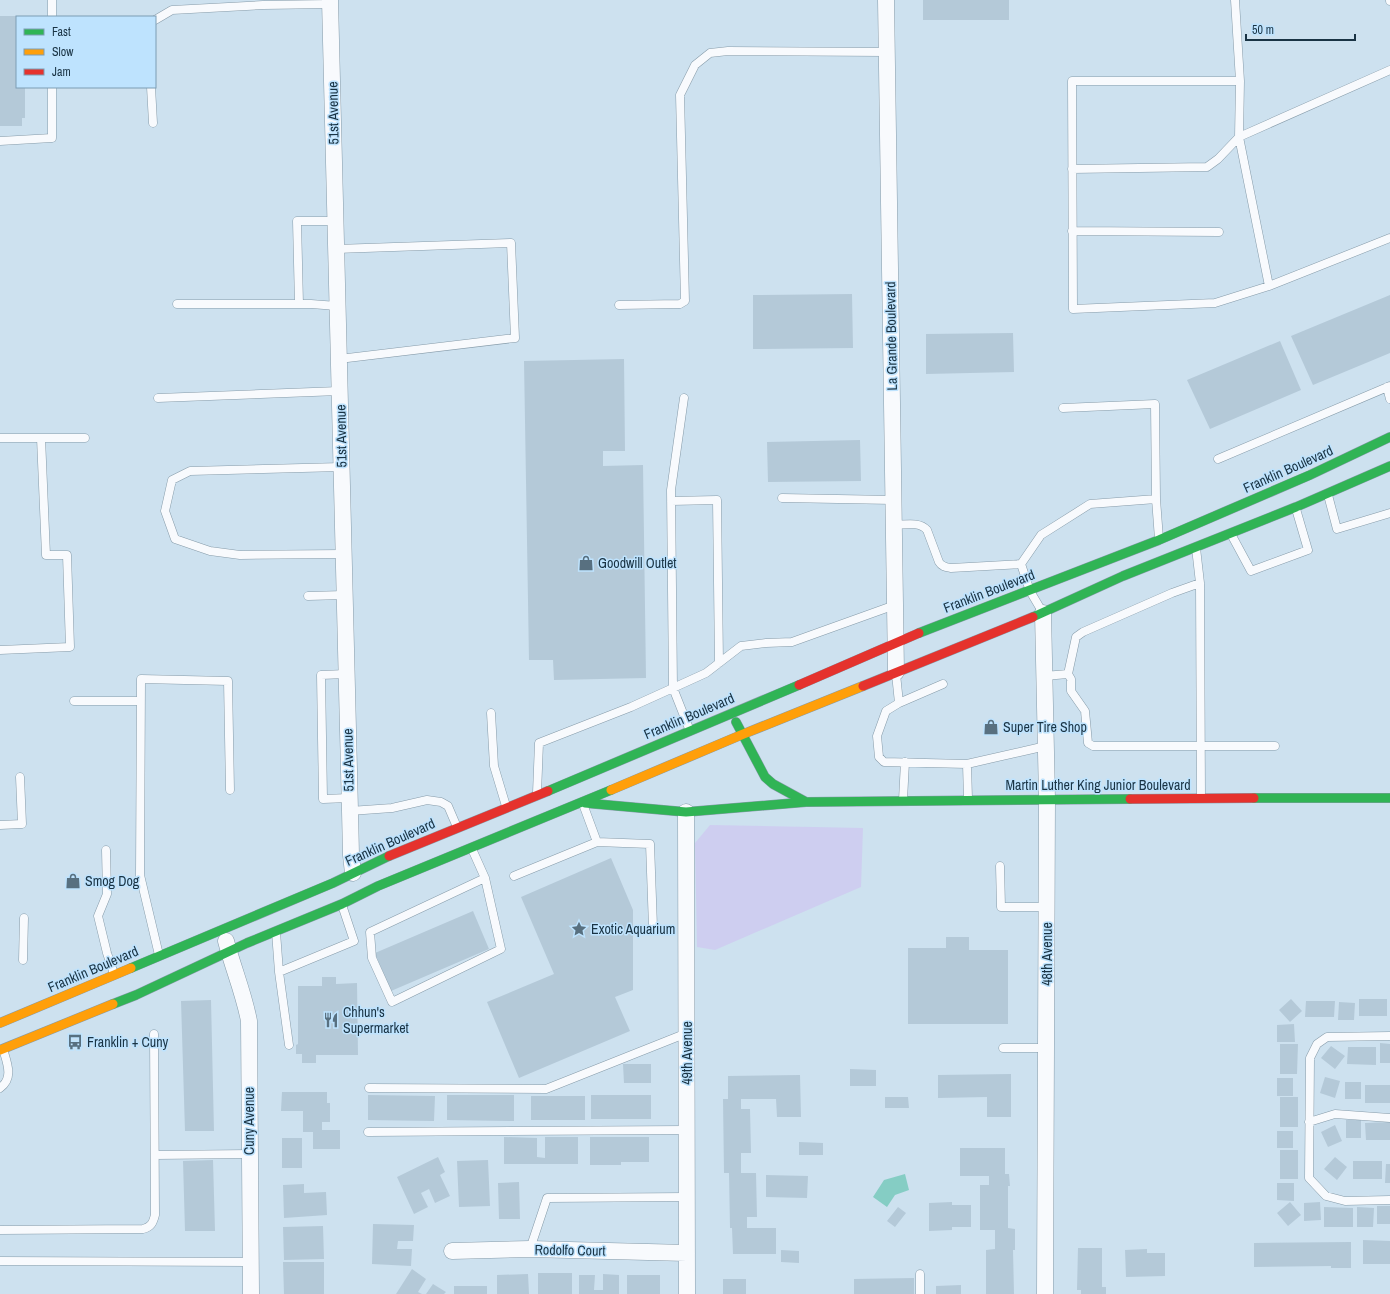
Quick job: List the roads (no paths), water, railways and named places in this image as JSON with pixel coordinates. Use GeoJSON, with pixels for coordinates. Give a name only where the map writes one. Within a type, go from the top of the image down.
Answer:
{"type":"FeatureCollection","features":[{"type":"Feature","properties":{"kind":"main road","name":"Franklin Boulevard"},"geometry":{"type":"LineString","coordinates":[[2,1049],[136,995],[229,952],[272,921],[337,894],[353,873],[371,864],[732,714],[896,642],[1159,540],[1310,475],[1390,437]]}},
{"type":"Feature","properties":{"kind":"main road","name":"Franklin Boulevard"},"geometry":{"type":"LineString","coordinates":[[0,1023],[223,930],[272,921],[337,894],[378,886],[741,735],[1043,613],[1123,576],[1296,507],[1390,466]]}},
{"type":"Feature","properties":{"kind":"main road","name":"Martin Luther King Junior Boulevard"},"geometry":{"type":"LineString","coordinates":[[732,714],[741,735],[765,777],[772,784],[806,802]]}},
{"type":"Feature","properties":{"kind":"main road"},"geometry":{"type":"LineString","coordinates":[[530,808],[537,796]]}},
{"type":"Feature","properties":{"kind":"main road","name":"Martin Luther King Junior Boulevard"},"geometry":{"type":"LineString","coordinates":[[582,802],[686,812],[806,802],[1047,799],[1390,798]]}},
{"type":"Feature","properties":{"kind":"main road"},"geometry":{"type":"LineString","coordinates":[[436,862],[451,846]]}},
{"type":"Feature","properties":{"kind":"street","name":"La Grande Boulevard"},"geometry":{"type":"LineString","coordinates":[[886,0],[896,672]]}},
{"type":"Feature","properties":{"kind":"street","name":"51st Avenue"},"geometry":{"type":"LineString","coordinates":[[330,2],[349,804],[353,873]]}},
{"type":"Feature","properties":{"kind":"street","name":"48th Avenue"},"geometry":{"type":"LineString","coordinates":[[1043,613],[1047,799],[1045,1294]]}},
{"type":"Feature","properties":{"kind":"street","name":"49th Avenue"},"geometry":{"type":"LineString","coordinates":[[686,812],[687,1294]]}},
{"type":"Feature","properties":{"kind":"street","name":"Cuny Avenue"},"geometry":{"type":"LineString","coordinates":[[223,930],[245,1002],[249,1021],[251,1294]]}},
{"type":"Feature","properties":{"kind":"street","name":"Rodolfo Court"},"geometry":{"type":"LineString","coordinates":[[452,1251],[530,1249],[687,1254]]}},
{"type":"Feature","properties":{"kind":"lane"},"geometry":{"type":"LineString","coordinates":[[52,0],[52,16]]}},
{"type":"Feature","properties":{"kind":"lane"},"geometry":{"type":"LineString","coordinates":[[1235,0],[1240,81],[1239,137],[1269,286]]}},
{"type":"Feature","properties":{"kind":"lane"},"geometry":{"type":"LineString","coordinates":[[156,19],[172,10],[330,2]]}},
{"type":"Feature","properties":{"kind":"lane"},"geometry":{"type":"LineString","coordinates":[[619,305],[680,304],[685,301],[680,95],[695,65],[710,53],[728,51],[886,52]]}},
{"type":"Feature","properties":{"kind":"lane"},"geometry":{"type":"LineString","coordinates":[[1072,169],[1207,167],[1218,159],[1239,137],[1390,70]]}},
{"type":"Feature","properties":{"kind":"lane"},"geometry":{"type":"LineString","coordinates":[[1240,81],[1072,81],[1073,309],[1215,303],[1269,286],[1390,238]]}},
{"type":"Feature","properties":{"kind":"lane"},"geometry":{"type":"LineString","coordinates":[[0,141],[52,138],[52,88]]}},
{"type":"Feature","properties":{"kind":"lane"},"geometry":{"type":"LineString","coordinates":[[151,88],[153,123]]}},
{"type":"Feature","properties":{"kind":"lane"},"geometry":{"type":"LineString","coordinates":[[300,304],[297,221],[335,221]]}},
{"type":"Feature","properties":{"kind":"lane"},"geometry":{"type":"LineString","coordinates":[[1072,231],[1219,232]]}},
{"type":"Feature","properties":{"kind":"lane"},"geometry":{"type":"LineString","coordinates":[[336,249],[511,243],[515,338],[339,359]]}},
{"type":"Feature","properties":{"kind":"lane"},"geometry":{"type":"LineString","coordinates":[[177,304],[300,304],[337,306]]}},
{"type":"Feature","properties":{"kind":"lane"},"geometry":{"type":"LineString","coordinates":[[1218,460],[1388,387],[1390,399]]}},
{"type":"Feature","properties":{"kind":"lane"},"geometry":{"type":"LineString","coordinates":[[158,398],[339,390]]}},
{"type":"Feature","properties":{"kind":"lane"},"geometry":{"type":"LineString","coordinates":[[684,398],[672,490],[673,688],[690,731]]}},
{"type":"Feature","properties":{"kind":"lane"},"geometry":{"type":"LineString","coordinates":[[1063,408],[1155,404],[1156,499],[1159,540]]}},
{"type":"Feature","properties":{"kind":"lane"},"geometry":{"type":"LineString","coordinates":[[0,438],[85,438]]}},
{"type":"Feature","properties":{"kind":"lane"},"geometry":{"type":"LineString","coordinates":[[0,650],[70,647],[67,555],[46,555],[41,438]]}},
{"type":"Feature","properties":{"kind":"lane"},"geometry":{"type":"LineString","coordinates":[[341,467],[190,470],[172,480],[164,511],[175,540],[210,550],[240,555],[343,554]]}},
{"type":"Feature","properties":{"kind":"lane"},"geometry":{"type":"LineString","coordinates":[[1328,493],[1337,529],[1390,513]]}},
{"type":"Feature","properties":{"kind":"lane"},"geometry":{"type":"LineString","coordinates":[[782,498],[894,500]]}},
{"type":"Feature","properties":{"kind":"lane"},"geometry":{"type":"LineString","coordinates":[[1021,564],[1040,535],[1090,504],[1156,499]]}},
{"type":"Feature","properties":{"kind":"lane"},"geometry":{"type":"LineString","coordinates":[[672,501],[717,500],[719,663]]}},
{"type":"Feature","properties":{"kind":"lane"},"geometry":{"type":"LineString","coordinates":[[1230,534],[1251,571],[1308,550],[1296,507]]}},
{"type":"Feature","properties":{"kind":"lane"},"geometry":{"type":"LineString","coordinates":[[894,525],[924,526],[927,530],[939,562],[946,568],[1021,564]]}},
{"type":"Feature","properties":{"kind":"lane"},"geometry":{"type":"LineString","coordinates":[[1196,547],[1200,583],[1201,798]]}},
{"type":"Feature","properties":{"kind":"lane"},"geometry":{"type":"LineString","coordinates":[[1021,564],[1030,591],[1043,613]]}},
{"type":"Feature","properties":{"kind":"lane"},"geometry":{"type":"LineString","coordinates":[[1200,583],[1172,593],[1083,632],[1076,637],[1068,674],[1071,679],[1071,691],[1085,711],[1088,743],[1094,746],[1275,746]]}},
{"type":"Feature","properties":{"kind":"lane"},"geometry":{"type":"LineString","coordinates":[[308,596],[344,595]]}},
{"type":"Feature","properties":{"kind":"lane"},"geometry":{"type":"LineString","coordinates":[[537,796],[539,743],[706,673],[741,646],[792,642],[895,605]]}},
{"type":"Feature","properties":{"kind":"lane"},"geometry":{"type":"LineString","coordinates":[[896,672],[898,703]]}},
{"type":"Feature","properties":{"kind":"lane"},"geometry":{"type":"LineString","coordinates":[[346,674],[320,675],[323,799],[349,804],[392,808],[427,800],[442,802],[448,806],[457,828]]}},
{"type":"Feature","properties":{"kind":"lane"},"geometry":{"type":"LineString","coordinates":[[1044,676],[1068,674]]}},
{"type":"Feature","properties":{"kind":"lane"},"geometry":{"type":"LineString","coordinates":[[159,956],[140,875],[141,679],[228,680],[230,790]]}},
{"type":"Feature","properties":{"kind":"lane"},"geometry":{"type":"LineString","coordinates":[[943,684],[898,703],[886,712],[877,736],[879,757],[884,762],[968,764],[1046,746]]}},
{"type":"Feature","properties":{"kind":"lane"},"geometry":{"type":"LineString","coordinates":[[74,701],[140,701]]}},
{"type":"Feature","properties":{"kind":"lane"},"geometry":{"type":"LineString","coordinates":[[491,713],[494,766],[507,808]]}},
{"type":"Feature","properties":{"kind":"lane"},"geometry":{"type":"LineString","coordinates":[[903,801],[905,762]]}},
{"type":"Feature","properties":{"kind":"lane"},"geometry":{"type":"LineString","coordinates":[[968,764],[968,800]]}},
{"type":"Feature","properties":{"kind":"lane"},"geometry":{"type":"LineString","coordinates":[[0,825],[22,824],[20,777]]}},
{"type":"Feature","properties":{"kind":"lane"},"geometry":{"type":"LineString","coordinates":[[582,802],[597,842]]}},
{"type":"Feature","properties":{"kind":"lane"},"geometry":{"type":"LineString","coordinates":[[467,838],[485,878],[501,949],[392,1002],[372,958],[370,932],[485,878]]}},
{"type":"Feature","properties":{"kind":"lane"},"geometry":{"type":"LineString","coordinates":[[514,876],[597,842],[650,844],[653,927]]}},
{"type":"Feature","properties":{"kind":"lane"},"geometry":{"type":"LineString","coordinates":[[106,850],[107,894],[98,916],[107,953],[115,975]]}},
{"type":"Feature","properties":{"kind":"lane"},"geometry":{"type":"LineString","coordinates":[[1000,866],[1001,907],[1047,907]]}},
{"type":"Feature","properties":{"kind":"lane"},"geometry":{"type":"LineString","coordinates":[[279,972],[354,941],[337,894]]}},
{"type":"Feature","properties":{"kind":"lane"},"geometry":{"type":"LineString","coordinates":[[23,960],[24,918]]}},
{"type":"Feature","properties":{"kind":"lane"},"geometry":{"type":"LineString","coordinates":[[272,921],[289,1045]]}},
{"type":"Feature","properties":{"kind":"lane"},"geometry":{"type":"LineString","coordinates":[[369,1088],[546,1089],[687,1033]]}},
{"type":"Feature","properties":{"kind":"lane"},"geometry":{"type":"LineString","coordinates":[[0,1230],[143,1229],[150,1227],[154,1222],[154,1034]]}},
{"type":"Feature","properties":{"kind":"lane"},"geometry":{"type":"LineString","coordinates":[[1390,1036],[1327,1037],[1317,1044],[1310,1058],[1309,1178],[1326,1196],[1345,1201],[1390,1200]]}},
{"type":"Feature","properties":{"kind":"lane"},"geometry":{"type":"LineString","coordinates":[[1003,1048],[1046,1048]]}},
{"type":"Feature","properties":{"kind":"lane"},"geometry":{"type":"LineString","coordinates":[[0,1088],[8,1079],[10,1072],[2,1049]]}},
{"type":"Feature","properties":{"kind":"lane"},"geometry":{"type":"LineString","coordinates":[[1310,1122],[1335,1114],[1390,1118]]}},
{"type":"Feature","properties":{"kind":"lane"},"geometry":{"type":"LineString","coordinates":[[368,1132],[687,1130]]}},
{"type":"Feature","properties":{"kind":"lane"},"geometry":{"type":"LineString","coordinates":[[155,1155],[250,1154]]}},
{"type":"Feature","properties":{"kind":"lane"},"geometry":{"type":"LineString","coordinates":[[530,1249],[547,1198],[687,1197]]}},
{"type":"Feature","properties":{"kind":"lane"},"geometry":{"type":"LineString","coordinates":[[0,1261],[250,1262]]}},
{"type":"Feature","properties":{"kind":"lane"},"geometry":{"type":"LineString","coordinates":[[920,1274],[920,1294]]}},
{"type":"Feature","properties":{"kind":"place","name":"Goodwill Outlet"},"geometry":{"type":"Point","coordinates":[586,563]}},
{"type":"Feature","properties":{"kind":"place","name":"Super Tire Shop"},"geometry":{"type":"Point","coordinates":[991,727]}},
{"type":"Feature","properties":{"kind":"place","name":"Smog Dog"},"geometry":{"type":"Point","coordinates":[73,881]}},
{"type":"Feature","properties":{"kind":"place","name":"Exotic Aquarium"},"geometry":{"type":"Point","coordinates":[579,929]}},
{"type":"Feature","properties":{"kind":"place","name":"Chhun's Supermarket"},"geometry":{"type":"Point","coordinates":[331,1020]}},
{"type":"Feature","properties":{"kind":"place","name":"Franklin + Cuny"},"geometry":{"type":"Point","coordinates":[75,1042]}}]}
